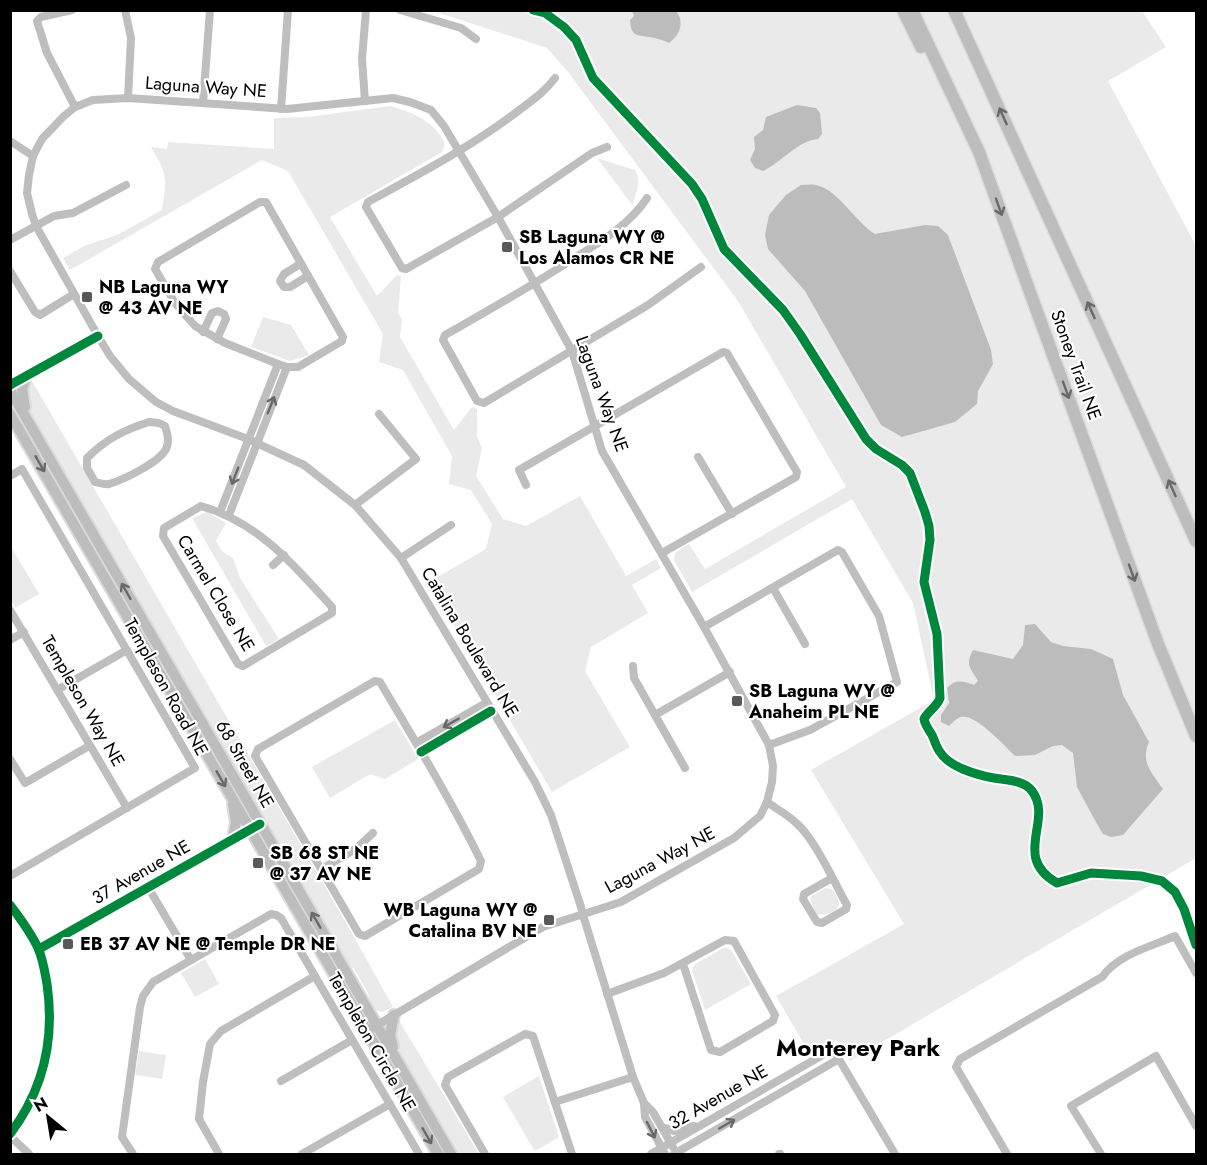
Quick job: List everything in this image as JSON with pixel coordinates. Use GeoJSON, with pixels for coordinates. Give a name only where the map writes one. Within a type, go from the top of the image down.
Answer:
{"type":"FeatureCollection","features":[{"type":"Feature","properties":{"kind":"highway"},"geometry":{"type":"LineString","coordinates":[[903,10],[933,70],[979,152]]}},
{"type":"Feature","properties":{"kind":"highway","name":"Stoney Trail NE"},"geometry":{"type":"LineString","coordinates":[[912,10],[979,152],[1158,644],[1197,736]]}},
{"type":"Feature","properties":{"kind":"highway","name":"Stoney Trail NE"},"geometry":{"type":"LineString","coordinates":[[954,10],[1197,541]]}},
{"type":"Feature","properties":{"kind":"highway"},"geometry":{"type":"LineString","coordinates":[[958,10],[967,36]]}},
{"type":"Feature","properties":{"kind":"main road"},"geometry":{"type":"LineString","coordinates":[[26,376],[22,395],[29,422]]}},
{"type":"Feature","properties":{"kind":"main road","name":"68 Street NE"},"geometry":{"type":"LineString","coordinates":[[10,390],[438,1155]]}},
{"type":"Feature","properties":{"kind":"main road","name":"68 Street NE"},"geometry":{"type":"LineString","coordinates":[[10,414],[232,797],[255,826],[377,1025],[452,1155]]}},
{"type":"Feature","properties":{"kind":"main road"},"geometry":{"type":"LineString","coordinates":[[232,797],[236,822],[233,839]]}},
{"type":"Feature","properties":{"kind":"main road"},"geometry":{"type":"LineString","coordinates":[[394,1015],[390,1035],[395,1056]]}},
{"type":"Feature","properties":{"kind":"street"},"geometry":{"type":"LineString","coordinates":[[72,10],[40,17],[37,21],[47,53],[75,107]]}},
{"type":"Feature","properties":{"kind":"street"},"geometry":{"type":"LineString","coordinates":[[125,10],[131,38],[128,98]]}},
{"type":"Feature","properties":{"kind":"street"},"geometry":{"type":"LineString","coordinates":[[204,103],[210,10]]}},
{"type":"Feature","properties":{"kind":"street"},"geometry":{"type":"LineString","coordinates":[[281,109],[288,10]]}},
{"type":"Feature","properties":{"kind":"street"},"geometry":{"type":"LineString","coordinates":[[365,101],[362,59],[366,10]]}},
{"type":"Feature","properties":{"kind":"street"},"geometry":{"type":"LineString","coordinates":[[400,10],[461,28],[476,39]]}},
{"type":"Feature","properties":{"kind":"street"},"geometry":{"type":"LineString","coordinates":[[555,78],[547,88],[497,128],[459,152],[368,202],[366,207],[402,268],[406,269],[498,217],[592,153],[608,147]]}},
{"type":"Feature","properties":{"kind":"street","name":"Laguna Way NE"},"geometry":{"type":"LineString","coordinates":[[98,336],[36,226],[27,193],[33,156],[50,129],[75,107],[93,100],[128,98],[281,109],[313,108],[393,98],[431,110],[444,126],[498,217],[572,351],[602,451],[770,745],[772,782],[767,802],[760,816],[734,838],[621,902],[543,927],[367,1031]]}},
{"type":"Feature","properties":{"kind":"street"},"geometry":{"type":"LineString","coordinates":[[10,141],[33,156]]}},
{"type":"Feature","properties":{"kind":"street"},"geometry":{"type":"LineString","coordinates":[[10,240],[54,216],[73,213],[126,185]]}},
{"type":"Feature","properties":{"kind":"street"},"geometry":{"type":"LineString","coordinates":[[647,198],[638,212],[594,246],[535,284],[445,335],[443,340],[477,401],[484,403],[572,351],[648,305],[701,267]]}},
{"type":"Feature","properties":{"kind":"street"},"geometry":{"type":"LineString","coordinates":[[260,202],[266,202],[308,276],[343,337],[342,341],[298,367],[282,366],[203,332],[184,316],[155,268],[158,262],[260,202]]}},
{"type":"Feature","properties":{"kind":"street"},"geometry":{"type":"LineString","coordinates":[[300,264],[284,274],[280,281],[284,287],[308,276]]}},
{"type":"Feature","properties":{"kind":"street"},"geometry":{"type":"LineString","coordinates":[[10,271],[35,312],[40,315],[74,294]]}},
{"type":"Feature","properties":{"kind":"street"},"geometry":{"type":"LineString","coordinates":[[203,332],[212,314],[218,311],[224,314],[226,320],[217,339]]}},
{"type":"Feature","properties":{"kind":"street"},"geometry":{"type":"LineString","coordinates":[[10,385],[98,336]]}},
{"type":"Feature","properties":{"kind":"street","name":"Catalina Boulevard NE"},"geometry":{"type":"LineString","coordinates":[[98,336],[129,380],[156,402],[304,465],[355,505],[401,558],[535,782],[551,815],[633,1077],[644,1103],[645,1118],[663,1151]]}},
{"type":"Feature","properties":{"kind":"street"},"geometry":{"type":"LineString","coordinates":[[526,485],[519,470],[723,352],[727,353],[797,472],[796,477],[662,553]]}},
{"type":"Feature","properties":{"kind":"street"},"geometry":{"type":"LineString","coordinates":[[220,512],[282,366]]}},
{"type":"Feature","properties":{"kind":"street"},"geometry":{"type":"LineString","coordinates":[[162,424],[170,409]]}},
{"type":"Feature","properties":{"kind":"street"},"geometry":{"type":"LineString","coordinates":[[355,505],[416,459],[378,414]]}},
{"type":"Feature","properties":{"kind":"street"},"geometry":{"type":"LineString","coordinates":[[148,422],[162,424],[169,438],[166,450],[149,465],[107,485],[95,482],[87,468],[87,458],[101,444],[128,429],[148,422]]}},
{"type":"Feature","properties":{"kind":"street"},"geometry":{"type":"LineString","coordinates":[[229,515],[252,441]]}},
{"type":"Feature","properties":{"kind":"street"},"geometry":{"type":"LineString","coordinates":[[698,457],[732,514]]}},
{"type":"Feature","properties":{"kind":"street","name":"Templeson Road NE"},"geometry":{"type":"LineString","coordinates":[[10,476],[22,469],[195,768],[10,876]]}},
{"type":"Feature","properties":{"kind":"street","name":"Carmel Close NE"},"geometry":{"type":"LineString","coordinates":[[201,506],[220,512],[229,515],[270,542],[332,607],[332,613],[243,666],[238,664],[163,536],[164,528],[201,506]]}},
{"type":"Feature","properties":{"kind":"street"},"geometry":{"type":"LineString","coordinates":[[401,558],[451,525]]}},
{"type":"Feature","properties":{"kind":"street"},"geometry":{"type":"LineString","coordinates":[[704,627],[838,550],[842,552],[879,616],[897,682],[810,730],[770,745]]}},
{"type":"Feature","properties":{"kind":"street"},"geometry":{"type":"LineString","coordinates":[[273,565],[284,555]]}},
{"type":"Feature","properties":{"kind":"street"},"geometry":{"type":"LineString","coordinates":[[773,588],[805,644]]}},
{"type":"Feature","properties":{"kind":"street","name":"Templeson Way NE"},"geometry":{"type":"LineString","coordinates":[[10,610],[127,808]]}},
{"type":"Feature","properties":{"kind":"street"},"geometry":{"type":"LineString","coordinates":[[10,640],[24,632]]}},
{"type":"Feature","properties":{"kind":"street"},"geometry":{"type":"LineString","coordinates":[[57,690],[127,650]]}},
{"type":"Feature","properties":{"kind":"street"},"geometry":{"type":"LineString","coordinates":[[633,666],[634,678],[685,768]]}},
{"type":"Feature","properties":{"kind":"street"},"geometry":{"type":"LineString","coordinates":[[655,715],[730,672]]}},
{"type":"Feature","properties":{"kind":"street"},"geometry":{"type":"LineString","coordinates":[[375,681],[380,682],[419,748],[482,861],[479,869],[365,936],[359,934],[255,756],[258,749],[375,681]]}},
{"type":"Feature","properties":{"kind":"street"},"geometry":{"type":"LineString","coordinates":[[419,748],[489,707]]}},
{"type":"Feature","properties":{"kind":"street"},"geometry":{"type":"LineString","coordinates":[[10,759],[25,783],[89,746]]}},
{"type":"Feature","properties":{"kind":"street"},"geometry":{"type":"LineString","coordinates":[[767,802],[793,819],[807,834],[832,878],[847,905],[846,909],[822,923],[817,922],[803,899],[804,894],[832,878]]}},
{"type":"Feature","properties":{"kind":"street","name":"37 Avenue NE"},"geometry":{"type":"LineString","coordinates":[[39,949],[255,826]]}},
{"type":"Feature","properties":{"kind":"street"},"geometry":{"type":"LineString","coordinates":[[322,869],[357,848],[373,833]]}},
{"type":"Feature","properties":{"kind":"street"},"geometry":{"type":"LineString","coordinates":[[148,887],[190,960]]}},
{"type":"Feature","properties":{"kind":"street"},"geometry":{"type":"LineString","coordinates":[[10,905],[39,949],[51,1019],[49,1044],[37,1089],[29,1107],[10,1135],[29,1155]]}},
{"type":"Feature","properties":{"kind":"street","name":"Templeton Circle NE"},"geometry":{"type":"LineString","coordinates":[[133,1155],[122,1137],[143,996],[153,982],[266,916],[276,915],[281,918],[419,1155]]}},
{"type":"Feature","properties":{"kind":"street"},"geometry":{"type":"LineString","coordinates":[[1007,1155],[956,1067],[960,1059],[1102,977],[1108,968],[1126,956],[1175,936],[1197,974]]}},
{"type":"Feature","properties":{"kind":"street"},"geometry":{"type":"LineString","coordinates":[[607,994],[683,964],[725,940],[734,941],[775,1015],[773,1022],[720,1052],[711,1050],[683,964]]}},
{"type":"Feature","properties":{"kind":"street"},"geometry":{"type":"LineString","coordinates":[[219,1155],[199,1119],[210,1044],[221,1031],[315,976]]}},
{"type":"Feature","properties":{"kind":"street"},"geometry":{"type":"LineString","coordinates":[[485,1155],[445,1085],[448,1077],[525,1034],[533,1036],[572,1155]]}},
{"type":"Feature","properties":{"kind":"street"},"geometry":{"type":"LineString","coordinates":[[281,1081],[352,1040]]}},
{"type":"Feature","properties":{"kind":"street","name":"32 Avenue NE"},"geometry":{"type":"LineString","coordinates":[[651,1155],[663,1151],[670,1143],[833,1049],[839,1059],[676,1154]]}},
{"type":"Feature","properties":{"kind":"street"},"geometry":{"type":"LineString","coordinates":[[1101,1155],[1071,1106],[1156,1056],[1197,1126]]}},
{"type":"Feature","properties":{"kind":"street"},"geometry":{"type":"LineString","coordinates":[[839,1059],[895,1155]]}},
{"type":"Feature","properties":{"kind":"street"},"geometry":{"type":"LineString","coordinates":[[555,1102],[633,1077]]}},
{"type":"Feature","properties":{"kind":"street","name":"Catalina Boulevard NE"},"geometry":{"type":"LineString","coordinates":[[644,1103],[653,1112],[676,1154]]}},
{"type":"Feature","properties":{"kind":"street"},"geometry":{"type":"LineString","coordinates":[[302,1155],[390,1104]]}},
{"type":"Feature","properties":{"kind":"street"},"geometry":{"type":"LineString","coordinates":[[662,1127],[674,1131],[708,1121]]}},
{"type":"Feature","properties":{"kind":"shaded area"},"geometry":{"type":"Polygon","coordinates":[[[433,11],[1142,11],[1166,47],[1108,81],[1196,246],[1196,858],[850,1061],[836,1040],[811,1056],[776,996],[904,924],[811,770],[934,700],[913,603],[852,499],[692,592],[674,560],[675,553],[689,544],[705,569],[846,487],[738,301],[568,72],[547,48],[433,11]]]}},
{"type":"Feature","properties":{"kind":"shaded area"},"geometry":{"type":"Polygon","coordinates":[[[632,11],[676,11],[679,15],[680,28],[669,43],[638,35],[633,32],[631,25],[630,20],[634,16],[632,11]]]}},
{"type":"Feature","properties":{"kind":"shaded area"},"geometry":{"type":"Polygon","coordinates":[[[797,105],[816,108],[820,113],[822,134],[818,139],[796,148],[763,171],[755,168],[750,160],[755,149],[754,137],[763,130],[766,117],[797,105]]]}},
{"type":"Feature","properties":{"kind":"shaded area"},"geometry":{"type":"Polygon","coordinates":[[[390,106],[406,111],[429,123],[445,144],[442,152],[330,217],[377,296],[397,275],[401,276],[398,313],[402,319],[400,337],[454,430],[472,407],[477,409],[477,436],[482,448],[476,476],[503,519],[526,526],[580,496],[626,576],[656,559],[661,568],[632,585],[648,613],[591,647],[585,671],[630,747],[552,792],[429,582],[486,549],[492,524],[471,490],[449,484],[452,456],[403,370],[379,362],[383,334],[288,171],[262,160],[70,270],[63,258],[84,246],[117,235],[162,210],[165,177],[161,164],[151,147],[167,149],[168,142],[274,149],[274,118],[308,117],[390,106]]]}},
{"type":"Feature","properties":{"kind":"shaded area"},"geometry":{"type":"Polygon","coordinates":[[[597,158],[635,170],[638,184],[633,206],[597,158]]]}},
{"type":"Feature","properties":{"kind":"shaded area"},"geometry":{"type":"Polygon","coordinates":[[[801,185],[816,185],[832,193],[875,234],[925,225],[938,226],[948,235],[991,350],[993,364],[978,391],[977,404],[955,422],[902,437],[881,425],[805,291],[768,249],[765,235],[769,215],[786,195],[801,185]]]}},
{"type":"Feature","properties":{"kind":"shaded area"},"geometry":{"type":"Polygon","coordinates":[[[263,317],[291,325],[309,355],[290,361],[251,347],[263,317]]]}},
{"type":"Feature","properties":{"kind":"shaded area"},"geometry":{"type":"Polygon","coordinates":[[[32,381],[393,1007],[382,1012],[375,1010],[354,969],[345,961],[36,425],[27,402],[28,388],[32,381]]]}},
{"type":"Feature","properties":{"kind":"shaded area"},"geometry":{"type":"Polygon","coordinates":[[[207,512],[226,523],[216,541],[223,552],[233,558],[240,578],[279,639],[266,646],[192,518],[207,512]]]}},
{"type":"Feature","properties":{"kind":"shaded area"},"geometry":{"type":"Polygon","coordinates":[[[10,545],[39,594],[15,608],[11,600],[10,545]]]}},
{"type":"Feature","properties":{"kind":"shaded area"},"geometry":{"type":"Polygon","coordinates":[[[1035,624],[1051,642],[1063,646],[1091,649],[1113,659],[1123,695],[1149,742],[1146,756],[1148,767],[1163,789],[1123,835],[1111,837],[1103,834],[1077,787],[1073,753],[1062,745],[1053,746],[1035,755],[1015,756],[990,731],[974,720],[961,717],[949,726],[941,722],[941,715],[949,703],[947,688],[956,682],[974,685],[978,681],[969,663],[973,650],[1013,659],[1023,645],[1025,625],[1035,624]]]}},
{"type":"Feature","properties":{"kind":"shaded area"},"geometry":{"type":"Polygon","coordinates":[[[395,720],[418,759],[385,779],[370,774],[330,798],[312,767],[395,720]]]}},
{"type":"Feature","properties":{"kind":"shaded area"},"geometry":{"type":"Polygon","coordinates":[[[826,888],[833,890],[839,905],[829,913],[816,914],[811,896],[826,888]]]}},
{"type":"Feature","properties":{"kind":"shaded area"},"geometry":{"type":"Polygon","coordinates":[[[725,947],[731,950],[751,984],[705,1010],[692,970],[695,964],[725,947]]]}},
{"type":"Feature","properties":{"kind":"shaded area"},"geometry":{"type":"Polygon","coordinates":[[[205,959],[219,984],[195,997],[181,973],[205,959]]]}},
{"type":"Feature","properties":{"kind":"shaded area"},"geometry":{"type":"Polygon","coordinates":[[[400,1022],[479,1154],[456,1154],[402,1058],[396,1040],[396,1028],[400,1022]]]}},
{"type":"Feature","properties":{"kind":"shaded area"},"geometry":{"type":"Polygon","coordinates":[[[139,1051],[166,1055],[162,1079],[135,1075],[139,1051]]]}},
{"type":"Feature","properties":{"kind":"shaded area"},"geometry":{"type":"Polygon","coordinates":[[[539,1076],[559,1137],[534,1150],[503,1097],[539,1076]]]}},
{"type":"Feature","properties":{"kind":"cycle path"},"geometry":{"type":"LineString","coordinates":[[533,10],[545,13],[564,27],[576,40],[593,78],[692,184],[702,199],[724,249],[783,310],[866,439],[910,473],[929,526],[930,540],[924,582],[937,634],[940,698],[924,719],[939,750],[950,762],[964,770],[1029,787],[1038,802],[1035,850],[1037,862],[1044,873],[1057,883],[1091,873],[1141,876],[1162,881],[1175,892],[1184,909],[1196,945]]}},
{"type":"Feature","properties":{"kind":"cycle path"},"geometry":{"type":"LineString","coordinates":[[10,385],[98,336]]}},
{"type":"Feature","properties":{"kind":"cycle path"},"geometry":{"type":"LineString","coordinates":[[421,752],[491,711]]}},
{"type":"Feature","properties":{"kind":"cycle path"},"geometry":{"type":"LineString","coordinates":[[39,949],[260,824]]}},
{"type":"Feature","properties":{"kind":"cycle path"},"geometry":{"type":"LineString","coordinates":[[10,905],[38,948],[47,984],[49,1004],[48,1044],[39,1081],[22,1117],[10,1134]]}},
{"type":"Feature","properties":{"kind":"place","name":"SB Laguna WY @ Los Alamos CR NE"},"geometry":{"type":"Point","coordinates":[507,247]}},
{"type":"Feature","properties":{"kind":"place","name":"NB Laguna WY @ 43 AV NE"},"geometry":{"type":"Point","coordinates":[87,297]}},
{"type":"Feature","properties":{"kind":"place","name":"SB Laguna WY @ Anaheim PL NE"},"geometry":{"type":"Point","coordinates":[737,701]}},
{"type":"Feature","properties":{"kind":"place","name":"SB 68 ST NE @ 37 AV NE"},"geometry":{"type":"Point","coordinates":[258,863]}},
{"type":"Feature","properties":{"kind":"place","name":"WB Laguna WY @ Catalina BV NE"},"geometry":{"type":"Point","coordinates":[549,920]}},
{"type":"Feature","properties":{"kind":"place","name":"EB 37 AV NE @ Temple DR NE"},"geometry":{"type":"Point","coordinates":[68,944]}},
{"type":"Feature","properties":{"kind":"district","name":"Monterey Park"},"geometry":{"type":"Point","coordinates":[858,1048]}}]}
